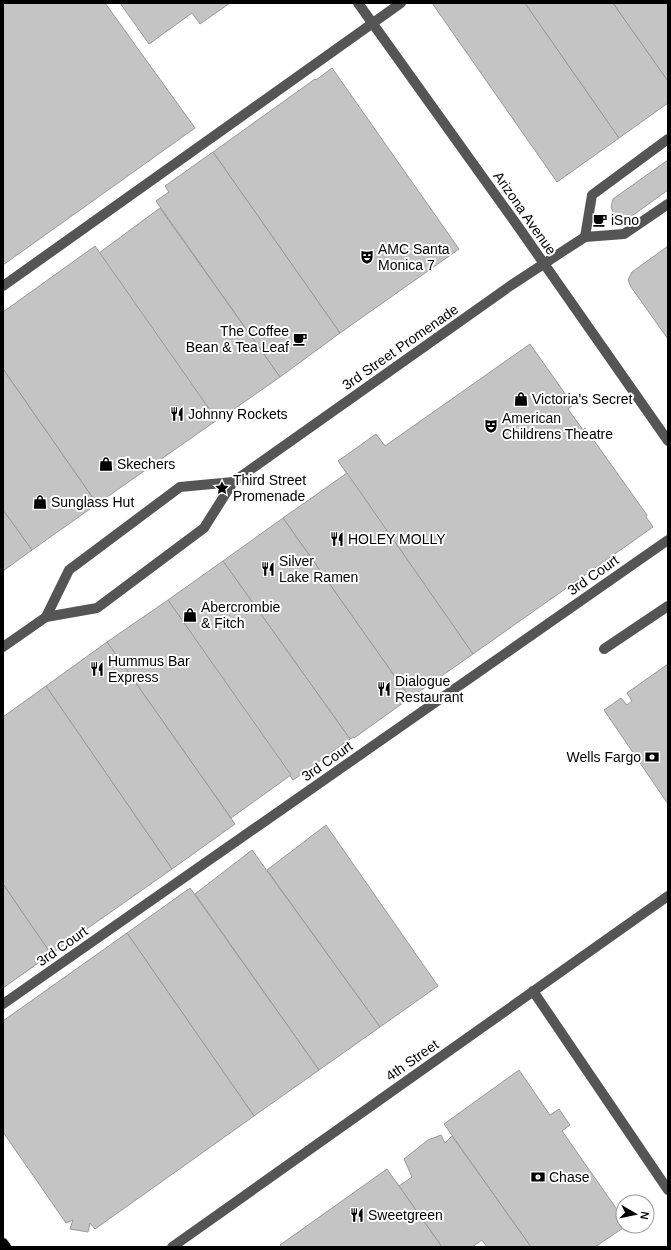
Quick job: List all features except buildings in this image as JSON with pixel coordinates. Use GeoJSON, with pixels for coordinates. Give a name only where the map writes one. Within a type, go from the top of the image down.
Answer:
{"type":"FeatureCollection","features":[{"type":"Feature","properties":{"kind":"main road"},"geometry":{"type":"LineString","coordinates":[[3,1243],[6,1247]]}},
{"type":"Feature","properties":{"kind":"street","name":"Arizona Avenue"},"geometry":{"type":"LineString","coordinates":[[358,3],[518,225],[668,441]]}},
{"type":"Feature","properties":{"kind":"street"},"geometry":{"type":"LineString","coordinates":[[3,286],[401,3]]}},
{"type":"Feature","properties":{"kind":"street"},"geometry":{"type":"LineString","coordinates":[[585,237],[592,195],[668,139]]}},
{"type":"Feature","properties":{"kind":"street","name":"3rd Street Promenade"},"geometry":{"type":"LineString","coordinates":[[3,647],[46,617],[97,608],[204,528],[233,482],[510,286],[585,237],[624,234],[668,204]]}},
{"type":"Feature","properties":{"kind":"street","name":"3rd Street Promenade"},"geometry":{"type":"LineString","coordinates":[[46,617],[69,570],[180,487],[233,482]]}},
{"type":"Feature","properties":{"kind":"street","name":"3rd Court"},"geometry":{"type":"LineString","coordinates":[[3,1004],[668,540]]}},
{"type":"Feature","properties":{"kind":"street"},"geometry":{"type":"LineString","coordinates":[[604,649],[668,606]]}},
{"type":"Feature","properties":{"kind":"street","name":"4th Street"},"geometry":{"type":"LineString","coordinates":[[172,1247],[668,896]]}},
{"type":"Feature","properties":{"kind":"street"},"geometry":{"type":"LineString","coordinates":[[533,991],[668,1190]]}},
{"type":"Feature","properties":{"kind":"place","name":"iSno"},"geometry":{"type":"Point","coordinates":[600,220]}},
{"type":"Feature","properties":{"kind":"place","name":"AMC Santa Monica 7"},"geometry":{"type":"Point","coordinates":[367,257]}},
{"type":"Feature","properties":{"kind":"place","name":"The Coffee Bean & Tea Leaf"},"geometry":{"type":"Point","coordinates":[300,339]}},
{"type":"Feature","properties":{"kind":"place","name":"Victoria's Secret"},"geometry":{"type":"Point","coordinates":[521,399]}},
{"type":"Feature","properties":{"kind":"place","name":"Johnny Rockets"},"geometry":{"type":"Point","coordinates":[177,414]}},
{"type":"Feature","properties":{"kind":"place","name":"American Childrens Theatre"},"geometry":{"type":"Point","coordinates":[491,426]}},
{"type":"Feature","properties":{"kind":"place","name":"Skechers"},"geometry":{"type":"Point","coordinates":[106,464]}},
{"type":"Feature","properties":{"kind":"place","name":"Third Street Promenade"},"geometry":{"type":"Point","coordinates":[222,488]}},
{"type":"Feature","properties":{"kind":"place","name":"Sunglass Hut"},"geometry":{"type":"Point","coordinates":[40,502]}},
{"type":"Feature","properties":{"kind":"place","name":"HOLEY MOLLY"},"geometry":{"type":"Point","coordinates":[337,539]}},
{"type":"Feature","properties":{"kind":"place","name":"Silver Lake Ramen"},"geometry":{"type":"Point","coordinates":[268,569]}},
{"type":"Feature","properties":{"kind":"place","name":"Abercrombie & Fitch"},"geometry":{"type":"Point","coordinates":[190,615]}},
{"type":"Feature","properties":{"kind":"place","name":"Hummus Bar Express"},"geometry":{"type":"Point","coordinates":[97,669]}},
{"type":"Feature","properties":{"kind":"place","name":"Dialogue Restaurant"},"geometry":{"type":"Point","coordinates":[384,689]}},
{"type":"Feature","properties":{"kind":"place","name":"Wells Fargo"},"geometry":{"type":"Point","coordinates":[652,757]}},
{"type":"Feature","properties":{"kind":"place","name":"Chase"},"geometry":{"type":"Point","coordinates":[538,1177]}},
{"type":"Feature","properties":{"kind":"place","name":"Sweetgreen"},"geometry":{"type":"Point","coordinates":[357,1215]}}]}
